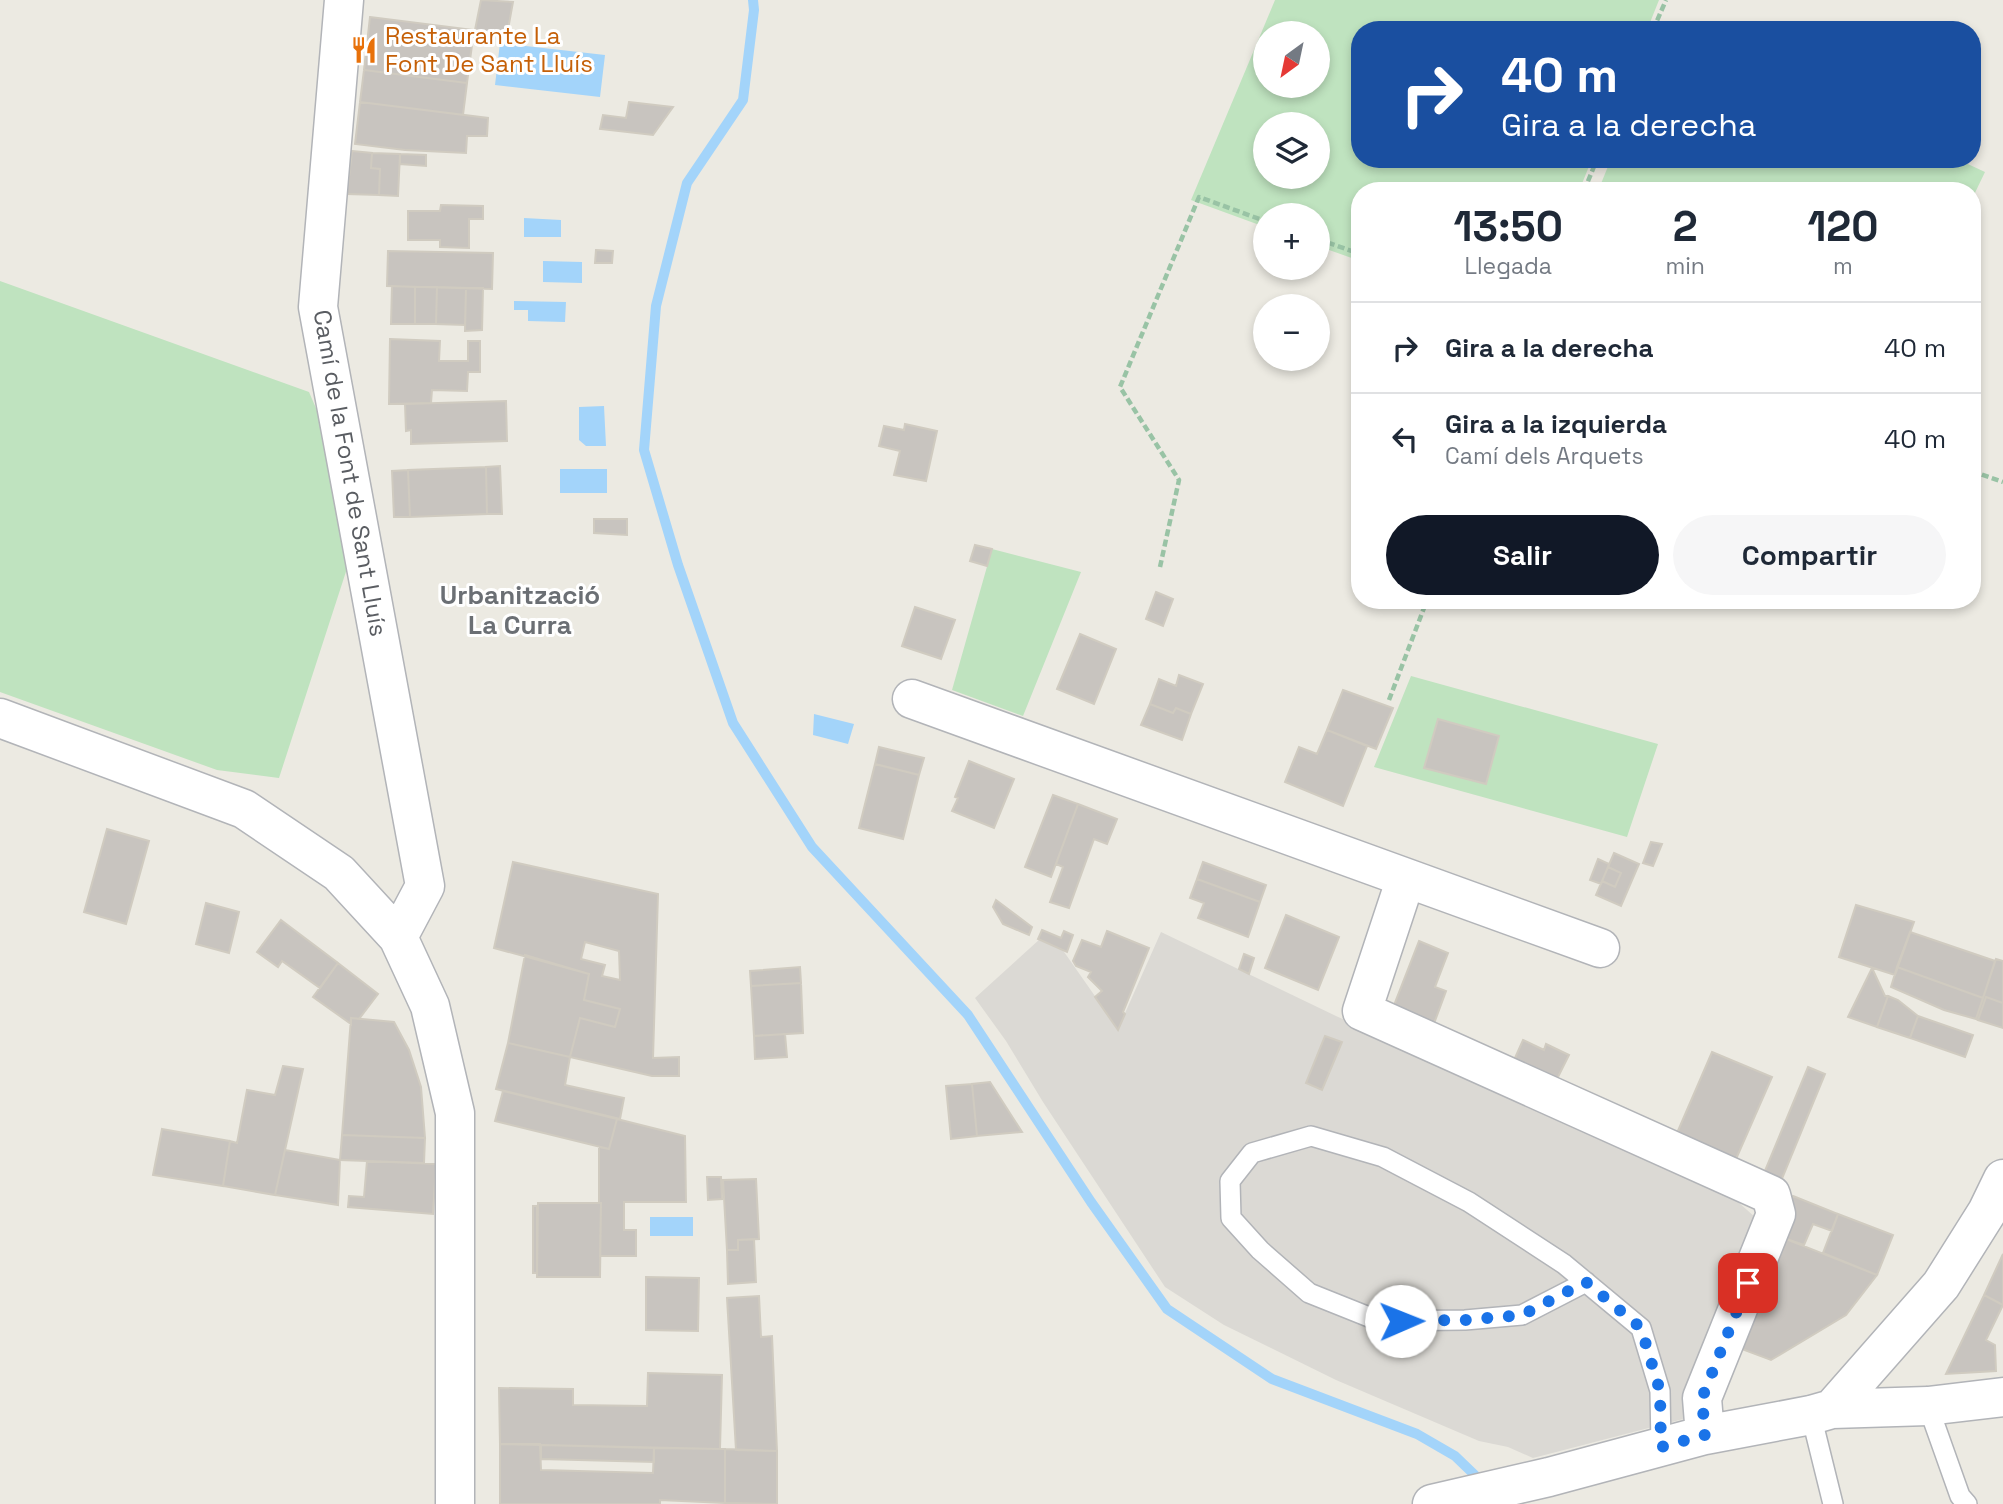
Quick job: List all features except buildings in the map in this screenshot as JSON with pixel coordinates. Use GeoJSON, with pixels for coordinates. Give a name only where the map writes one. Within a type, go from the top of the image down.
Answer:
{"type":"FeatureCollection","features":[{"type":"Feature","properties":{"kind":"street","name":"Camí de la Font de Sant Lluís"},"geometry":{"type":"LineString","coordinates":[[344,0],[318,307],[425,886],[398,937]]}},
{"type":"Feature","properties":{"kind":"street"},"geometry":{"type":"LineString","coordinates":[[912,699],[1600,948]]}},
{"type":"Feature","properties":{"kind":"street"},"geometry":{"type":"LineString","coordinates":[[0,718],[244,809],[340,873],[398,937],[430,1006],[456,1113],[455,1504]]}},
{"type":"Feature","properties":{"kind":"street"},"geometry":{"type":"LineString","coordinates":[[1406,878],[1362,1011],[1771,1195],[1776,1214],[1702,1398],[1705,1435]]}},
{"type":"Feature","properties":{"kind":"street"},"geometry":{"type":"LineString","coordinates":[[1822,1412],[1941,1285],[1987,1212],[2003,1179]]}},
{"type":"Feature","properties":{"kind":"street"},"geometry":{"type":"LineString","coordinates":[[1450,1499],[1549,1477],[1705,1435],[1822,1412],[1928,1406],[2003,1397]]}},
{"type":"Feature","properties":{"kind":"lane"},"geometry":{"type":"LineString","coordinates":[[1586,1282],[1522,1315],[1465,1320],[1379,1321],[1309,1293],[1260,1250],[1231,1218],[1230,1181],[1252,1153],[1311,1136],[1383,1157],[1469,1202],[1564,1264],[1586,1282],[1641,1328],[1660,1391],[1661,1447]]}},
{"type":"Feature","properties":{"kind":"lane"},"geometry":{"type":"LineString","coordinates":[[1928,1406],[1960,1496],[1966,1504]]}},
{"type":"Feature","properties":{"kind":"lane"},"geometry":{"type":"LineString","coordinates":[[1822,1412],[1833,1504]]}},
{"type":"Feature","properties":{"kind":"path"},"geometry":{"type":"LineString","coordinates":[[1657,21],[1666,0]]}},
{"type":"Feature","properties":{"kind":"path"},"geometry":{"type":"LineString","coordinates":[[1160,567],[1179,480],[1120,387],[1199,197],[1253,217]]}},
{"type":"Feature","properties":{"kind":"path"},"geometry":{"type":"LineString","coordinates":[[1330,243],[1351,251]]}},
{"type":"Feature","properties":{"kind":"path"},"geometry":{"type":"LineString","coordinates":[[1981,474],[2003,482]]}},
{"type":"Feature","properties":{"kind":"path"},"geometry":{"type":"LineString","coordinates":[[1389,700],[1424,609]]}},
{"type":"Feature","properties":{"kind":"shaded area"},"geometry":{"type":"Polygon","coordinates":[[[1161,932],[1336,1016],[1728,1193],[1756,1218],[1691,1417],[1533,1458],[1508,1447],[1479,1441],[1336,1380],[1224,1325],[1165,1287],[1006,1041],[975,998],[1040,939],[1062,949],[1118,1029],[1161,932]]]}},
{"type":"Feature","properties":{"kind":"green space"},"geometry":{"type":"Polygon","coordinates":[[[1275,0],[1659,0],[1651,21],[1351,21],[1351,168],[1588,168],[1583,182],[1351,182],[1351,258],[1330,250],[1330,203],[1253,203],[1253,223],[1191,200],[1253,52],[1253,98],[1330,98],[1330,21],[1266,21],[1275,0]]]}},
{"type":"Feature","properties":{"kind":"green space"},"geometry":{"type":"Polygon","coordinates":[[[1607,168],[1976,168],[1985,172],[1980,182],[1602,182],[1607,168]]]}},
{"type":"Feature","properties":{"kind":"green space"},"geometry":{"type":"Polygon","coordinates":[[[0,281],[309,392],[334,450],[353,550],[279,778],[217,770],[0,692],[0,281]]]}},
{"type":"Feature","properties":{"kind":"green space"},"geometry":{"type":"Polygon","coordinates":[[[992,549],[1081,572],[1023,716],[952,690],[992,549]]]}},
{"type":"Feature","properties":{"kind":"green space"},"geometry":{"type":"Polygon","coordinates":[[[1411,676],[1658,744],[1627,837],[1374,767],[1411,676]]]}},
{"type":"Feature","properties":{"kind":"water"},"geometry":{"type":"Polygon","coordinates":[[[500,43],[605,55],[600,97],[495,85],[500,43]]]}},
{"type":"Feature","properties":{"kind":"water"},"geometry":{"type":"Polygon","coordinates":[[[524,218],[561,220],[561,237],[524,237],[524,218]]]}},
{"type":"Feature","properties":{"kind":"water"},"geometry":{"type":"Polygon","coordinates":[[[543,261],[582,262],[582,283],[543,282],[543,261]]]}},
{"type":"Feature","properties":{"kind":"water"},"geometry":{"type":"Polygon","coordinates":[[[514,301],[566,302],[565,322],[528,321],[528,310],[514,310],[514,301]]]}},
{"type":"Feature","properties":{"kind":"water"},"geometry":{"type":"Polygon","coordinates":[[[604,406],[606,446],[586,446],[579,440],[579,407],[604,406]]]}},
{"type":"Feature","properties":{"kind":"water"},"geometry":{"type":"Polygon","coordinates":[[[560,469],[607,469],[607,493],[560,493],[560,469]]]}},
{"type":"Feature","properties":{"kind":"water"},"geometry":{"type":"Polygon","coordinates":[[[814,714],[854,724],[848,744],[813,735],[814,714]]]}},
{"type":"Feature","properties":{"kind":"water"},"geometry":{"type":"Polygon","coordinates":[[[650,1217],[693,1217],[693,1236],[650,1236],[650,1217]]]}},
{"type":"Feature","properties":{"kind":"waterway"},"geometry":{"type":"LineString","coordinates":[[753,0],[743,100],[687,183],[656,306],[644,450],[678,565],[733,723],[812,847],[968,1015],[1091,1202],[1167,1309],[1272,1379],[1417,1434],[1455,1456],[1482,1482]]}},
{"type":"Feature","properties":{"kind":"place","name":"Restaurante La Font De Sant Lluís"},"geometry":{"type":"Point","coordinates":[364,50]}},
{"type":"Feature","properties":{"kind":"district","name":"Urbanització La Curra"},"geometry":{"type":"Point","coordinates":[520,610]}},
{"type":"Feature","properties":{"kind":"route"},"geometry":{"type":"LineString","coordinates":[[1401,1321],[1465,1320],[1522,1315],[1586,1282],[1641,1328],[1660,1391],[1661,1447],[1705,1435],[1702,1398],[1748,1283]]}}]}
